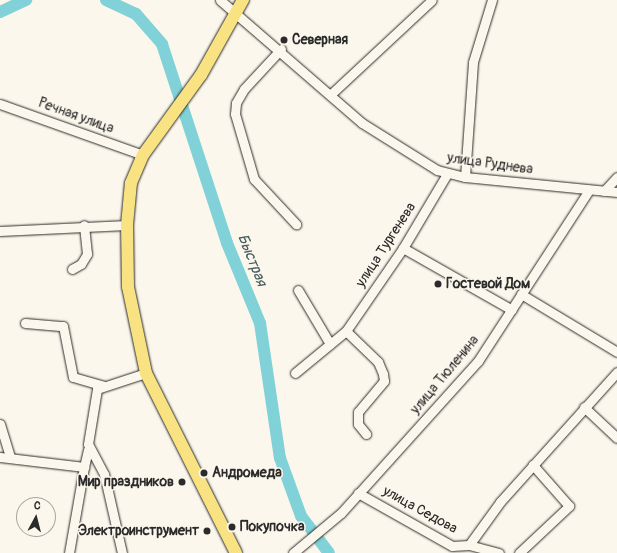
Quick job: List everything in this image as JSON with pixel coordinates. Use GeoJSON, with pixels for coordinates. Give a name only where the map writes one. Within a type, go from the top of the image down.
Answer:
{"type":"FeatureCollection","features":[{"type":"Feature","properties":{"kind":"main road"},"geometry":{"type":"LineString","coordinates":[[236,553],[146,373],[128,287],[127,225],[131,183],[143,155],[163,130],[201,75],[238,12],[243,0]]}},
{"type":"Feature","properties":{"kind":"street","name":"улица Руднева"},"geometry":{"type":"LineString","coordinates":[[220,0],[238,12],[281,49],[330,95],[404,153],[447,174],[617,192]]}},
{"type":"Feature","properties":{"kind":"street"},"geometry":{"type":"LineString","coordinates":[[330,95],[432,0]]}},
{"type":"Feature","properties":{"kind":"street"},"geometry":{"type":"LineString","coordinates":[[465,177],[473,62],[492,0]]}},
{"type":"Feature","properties":{"kind":"street"},"geometry":{"type":"LineString","coordinates":[[281,49],[244,89],[236,103],[235,114],[254,179],[296,224]]}},
{"type":"Feature","properties":{"kind":"street","name":"Речная улица"},"geometry":{"type":"LineString","coordinates":[[0,104],[143,155]]}},
{"type":"Feature","properties":{"kind":"street","name":"улица Тургенева"},"geometry":{"type":"LineString","coordinates":[[295,373],[346,331],[403,248],[447,174]]}},
{"type":"Feature","properties":{"kind":"street"},"geometry":{"type":"LineString","coordinates":[[604,191],[617,177]]}},
{"type":"Feature","properties":{"kind":"street","name":"улица Тюленина"},"geometry":{"type":"LineString","coordinates":[[293,553],[305,541],[328,524],[358,493],[478,361],[589,190]]}},
{"type":"Feature","properties":{"kind":"street"},"geometry":{"type":"LineString","coordinates":[[0,231],[127,225]]}},
{"type":"Feature","properties":{"kind":"street"},"geometry":{"type":"LineString","coordinates":[[72,269],[81,264],[86,254],[84,226]]}},
{"type":"Feature","properties":{"kind":"street"},"geometry":{"type":"LineString","coordinates":[[403,248],[512,310]]}},
{"type":"Feature","properties":{"kind":"street"},"geometry":{"type":"LineString","coordinates":[[298,290],[330,344]]}},
{"type":"Feature","properties":{"kind":"street"},"geometry":{"type":"LineString","coordinates":[[521,294],[617,352]]}},
{"type":"Feature","properties":{"kind":"street"},"geometry":{"type":"LineString","coordinates":[[25,323],[63,326],[73,377],[106,386]]}},
{"type":"Feature","properties":{"kind":"street"},"geometry":{"type":"LineString","coordinates":[[346,331],[378,362],[383,374],[384,381],[358,412],[358,424],[366,434]]}},
{"type":"Feature","properties":{"kind":"street","name":"улица Седова"},"geometry":{"type":"LineString","coordinates":[[469,545],[533,465],[617,372]]}},
{"type":"Feature","properties":{"kind":"street"},"geometry":{"type":"LineString","coordinates":[[69,553],[88,449],[97,389],[146,373]]}},
{"type":"Feature","properties":{"kind":"street"},"geometry":{"type":"LineString","coordinates":[[584,407],[617,438]]}},
{"type":"Feature","properties":{"kind":"street"},"geometry":{"type":"LineString","coordinates":[[0,424],[10,457]]}},
{"type":"Feature","properties":{"kind":"street"},"geometry":{"type":"LineString","coordinates":[[88,449],[104,474],[122,553]]}},
{"type":"Feature","properties":{"kind":"street"},"geometry":{"type":"LineString","coordinates":[[0,457],[84,467]]}},
{"type":"Feature","properties":{"kind":"street"},"geometry":{"type":"LineString","coordinates":[[518,553],[569,506],[533,465]]}},
{"type":"Feature","properties":{"kind":"street","name":"улица Седова"},"geometry":{"type":"LineString","coordinates":[[358,493],[452,546],[469,545],[499,553]]}},
{"type":"Feature","properties":{"kind":"waterway","name":"Быстрая"},"geometry":{"type":"LineString","coordinates":[[0,12],[26,0]]}},
{"type":"Feature","properties":{"kind":"waterway","name":"Быстрая"},"geometry":{"type":"LineString","coordinates":[[106,0],[136,14],[162,44],[227,243],[260,323],[280,458],[301,516],[329,553]]}},
{"type":"Feature","properties":{"kind":"place","name":"Северная"},"geometry":{"type":"Point","coordinates":[284,40]}},
{"type":"Feature","properties":{"kind":"place","name":"Гостевой Дом"},"geometry":{"type":"Point","coordinates":[438,284]}},
{"type":"Feature","properties":{"kind":"place","name":"Андромеда"},"geometry":{"type":"Point","coordinates":[204,473]}},
{"type":"Feature","properties":{"kind":"place","name":"Мир праздников"},"geometry":{"type":"Point","coordinates":[182,482]}},
{"type":"Feature","properties":{"kind":"place","name":"Покупочка"},"geometry":{"type":"Point","coordinates":[232,527]}},
{"type":"Feature","properties":{"kind":"place","name":"Электроинструмент"},"geometry":{"type":"Point","coordinates":[207,531]}}]}
